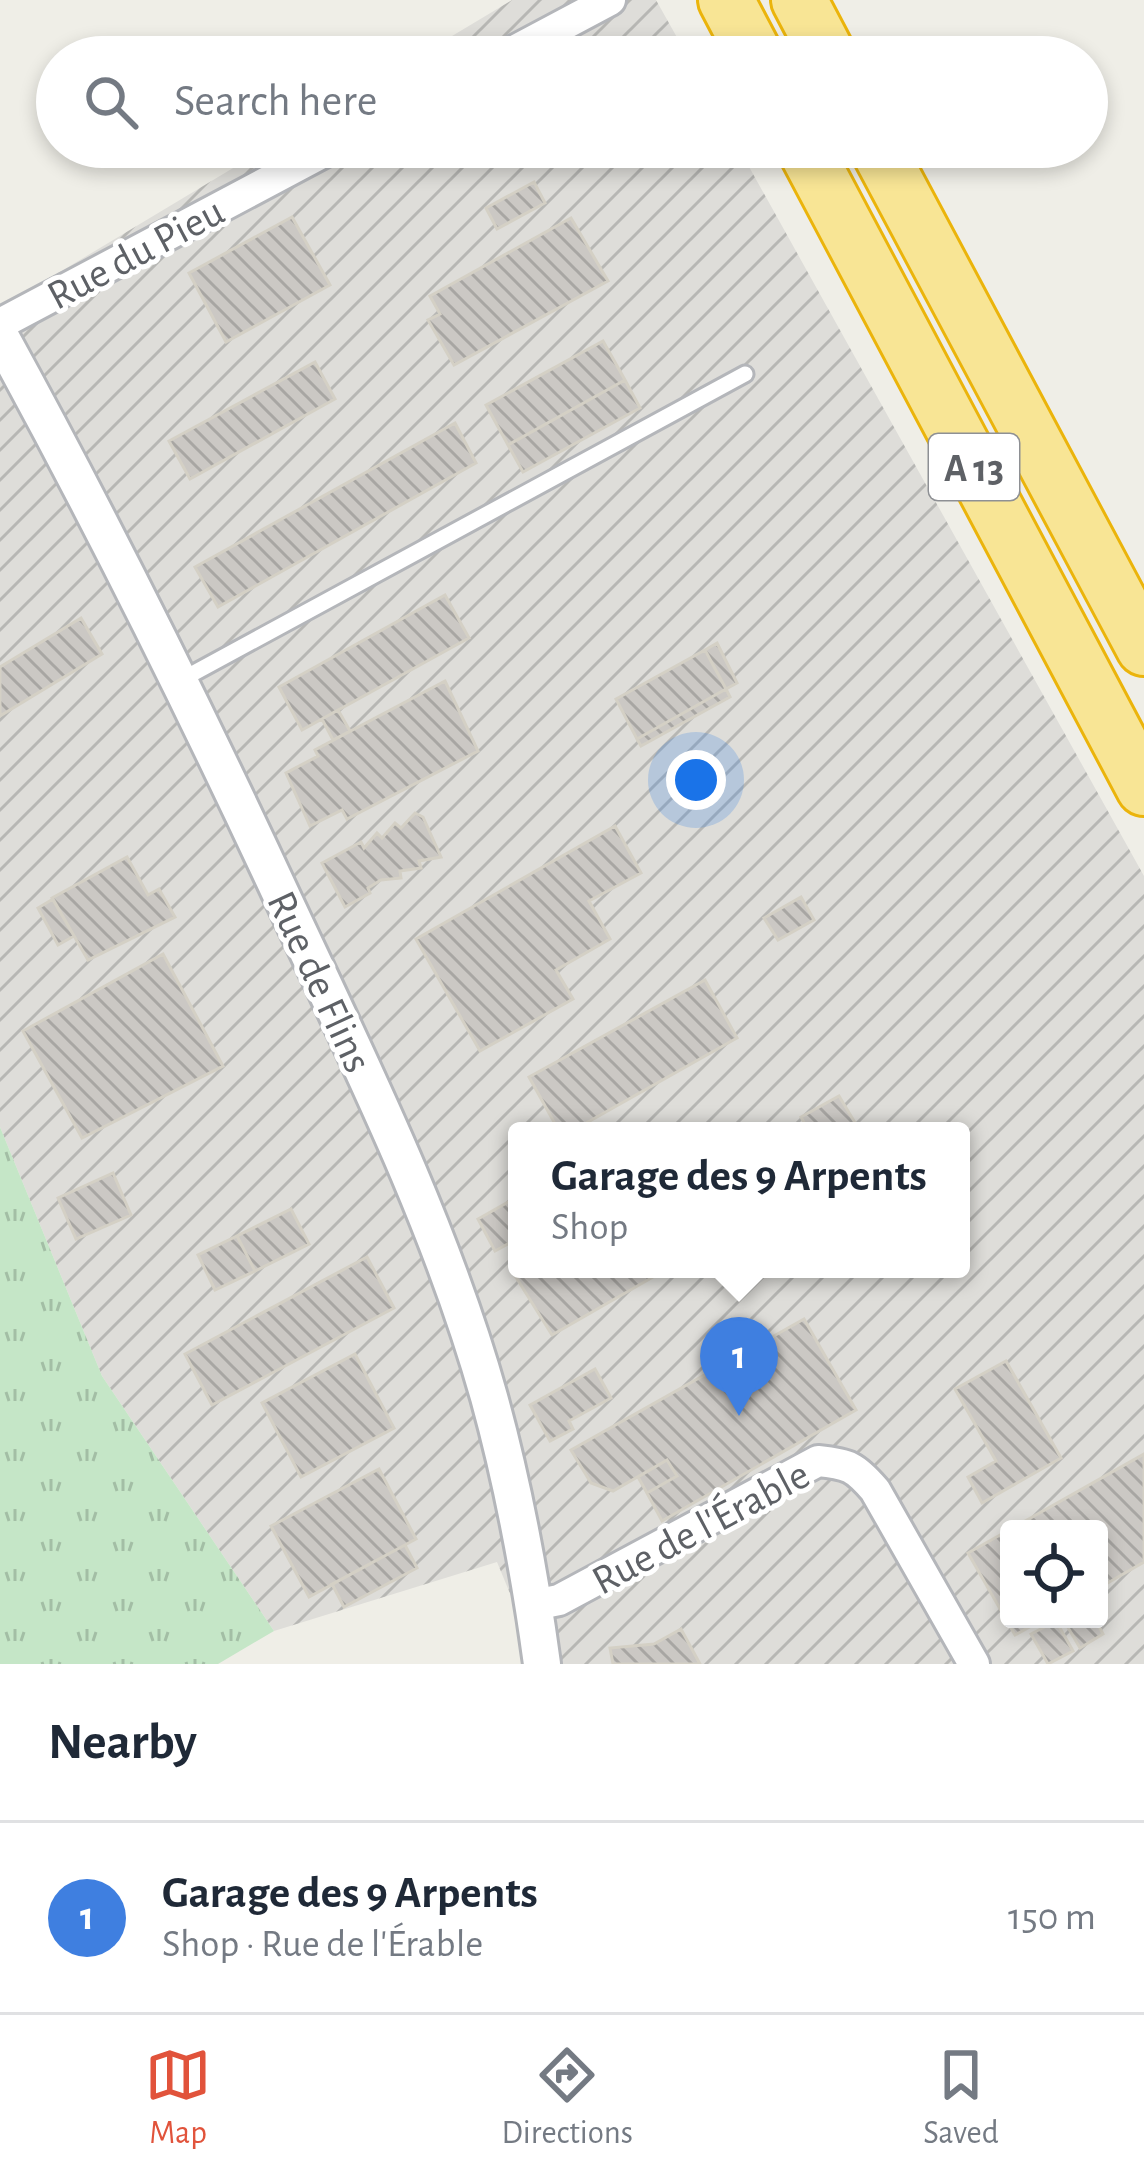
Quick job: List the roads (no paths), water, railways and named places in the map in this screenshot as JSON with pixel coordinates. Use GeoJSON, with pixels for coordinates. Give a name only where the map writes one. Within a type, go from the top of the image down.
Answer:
{"type":"FeatureCollection","features":[{"type":"Feature","properties":{"kind":"highway"},"geometry":{"type":"LineString","coordinates":[[726,0],[745,36]]}},
{"type":"Feature","properties":{"kind":"highway"},"geometry":{"type":"LineString","coordinates":[[799,0],[819,36]]}},
{"type":"Feature","properties":{"kind":"highway","name":"A 13"},"geometry":{"type":"LineString","coordinates":[[815,168],[1144,788]]}},
{"type":"Feature","properties":{"kind":"highway","name":"A 13"},"geometry":{"type":"LineString","coordinates":[[889,168],[1144,648]]}},
{"type":"Feature","properties":{"kind":"street"},"geometry":{"type":"LineString","coordinates":[[542,36],[610,0]]}},
{"type":"Feature","properties":{"kind":"street","name":"Rue du Pieu"},"geometry":{"type":"LineString","coordinates":[[0,324],[293,168]]}},
{"type":"Feature","properties":{"kind":"street","name":"Rue de Flins"},"geometry":{"type":"LineString","coordinates":[[0,336],[181,680],[342,1025],[438,1247],[489,1398],[542,1664]]}},
{"type":"Feature","properties":{"kind":"street","name":"Rue de l'Érable"},"geometry":{"type":"LineString","coordinates":[[533,1605],[559,1600],[818,1461],[837,1463],[857,1469],[875,1490],[974,1664]]}},
{"type":"Feature","properties":{"kind":"lane"},"geometry":{"type":"LineString","coordinates":[[181,680],[745,374]]}},
{"type":"Feature","properties":{"kind":"place","name":"Garage des 9 Arpents"},"geometry":{"type":"Point","coordinates":[739,1416]}}]}
